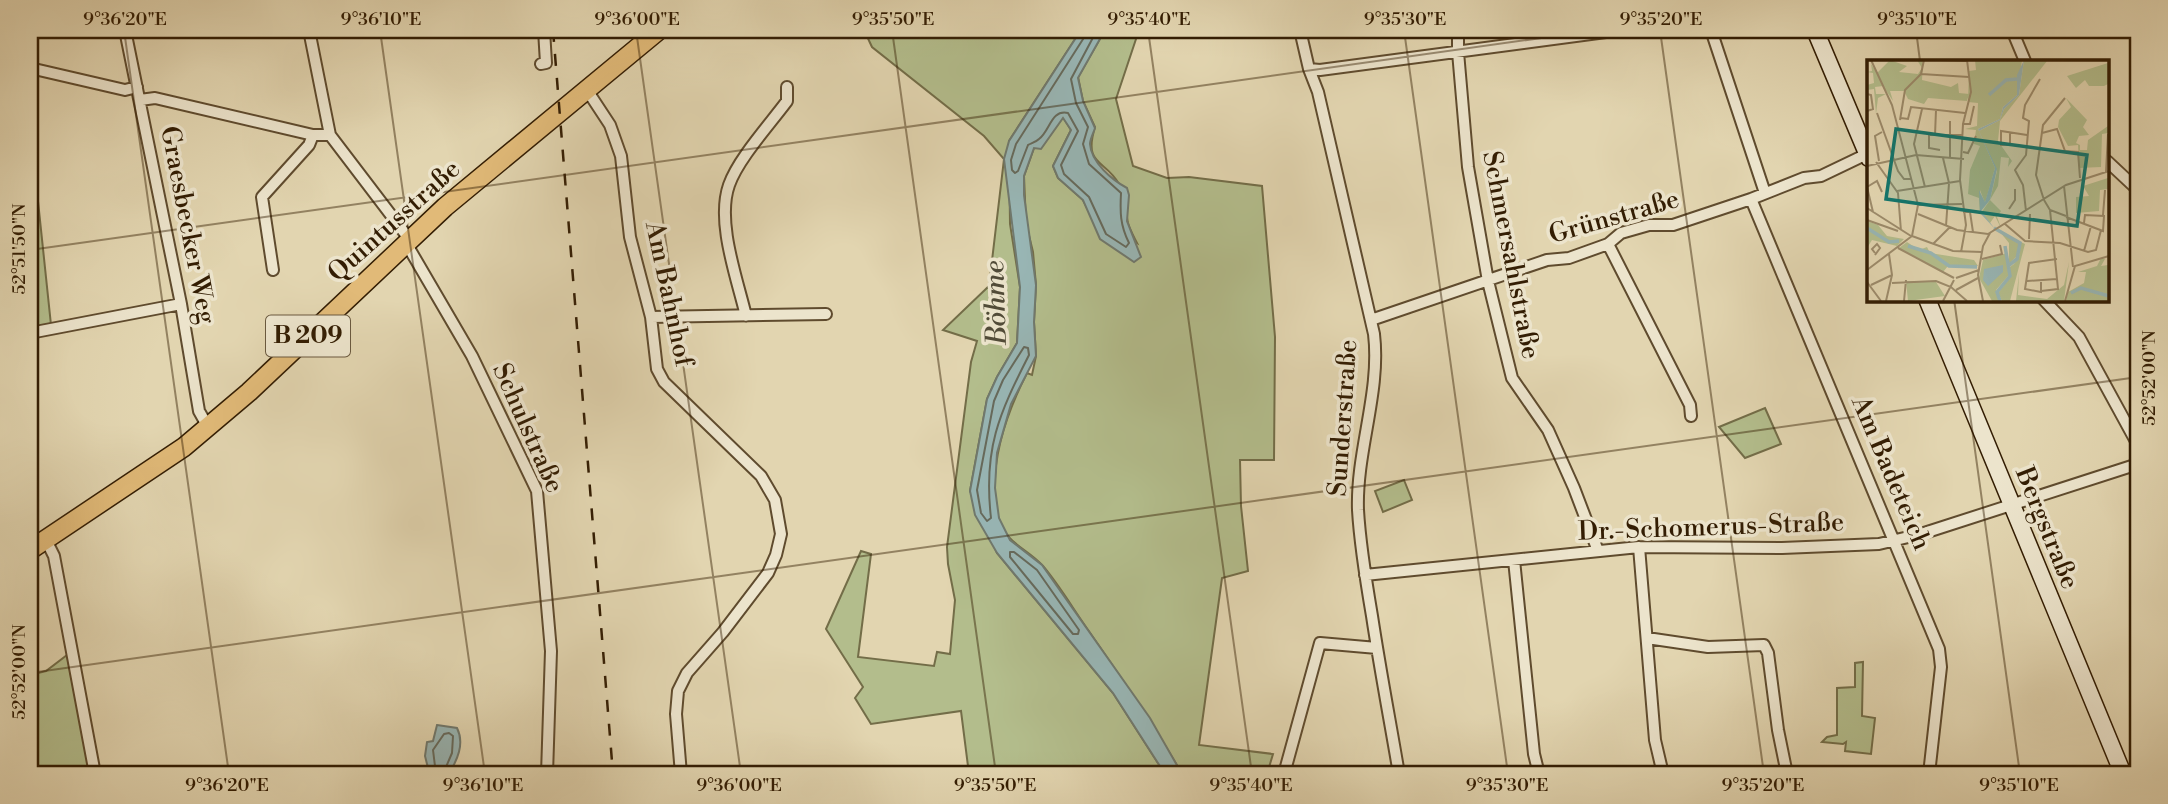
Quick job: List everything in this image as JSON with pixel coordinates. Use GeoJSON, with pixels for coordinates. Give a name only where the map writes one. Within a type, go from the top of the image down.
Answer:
{"type":"FeatureCollection","features":[{"type":"Feature","properties":{"kind":"main road","name":"Quintusstraße"},"geometry":{"type":"LineString","coordinates":[[30,550],[184,447],[248,392],[445,207],[659,30]]}},
{"type":"Feature","properties":{"kind":"main road"},"geometry":{"type":"LineString","coordinates":[[1815,30],[1867,153]]}},
{"type":"Feature","properties":{"kind":"main road","name":"Bergstraße"},"geometry":{"type":"LineString","coordinates":[[1928,301],[2123,774]]}},
{"type":"Feature","properties":{"kind":"street","name":"Graesbecker Weg"},"geometry":{"type":"LineString","coordinates":[[125,30],[181,304],[199,411],[208,427]]}},
{"type":"Feature","properties":{"kind":"street"},"geometry":{"type":"LineString","coordinates":[[140,100],[155,98],[313,135],[330,135],[309,30]]}},
{"type":"Feature","properties":{"kind":"street"},"geometry":{"type":"LineString","coordinates":[[541,64],[546,63],[544,30]]}},
{"type":"Feature","properties":{"kind":"street","name":"Sunderstraße"},"geometry":{"type":"LineString","coordinates":[[1300,30],[1309,69],[1318,92],[1371,320],[1375,348],[1358,509],[1365,575],[1399,774]]}},
{"type":"Feature","properties":{"kind":"street","name":"Schmersahlstraße"},"geometry":{"type":"LineString","coordinates":[[1458,30],[1468,167],[1488,281],[1512,378],[1548,430],[1598,551]]}},
{"type":"Feature","properties":{"kind":"street"},"geometry":{"type":"LineString","coordinates":[[1309,69],[1320,70],[1621,30]]}},
{"type":"Feature","properties":{"kind":"street"},"geometry":{"type":"LineString","coordinates":[[1711,30],[1765,193]]}},
{"type":"Feature","properties":{"kind":"street"},"geometry":{"type":"LineString","coordinates":[[2012,30],[2025,60]]}},
{"type":"Feature","properties":{"kind":"street"},"geometry":{"type":"LineString","coordinates":[[30,68],[125,90],[137,87]]}},
{"type":"Feature","properties":{"kind":"street"},"geometry":{"type":"LineString","coordinates":[[746,316],[727,236],[725,201],[729,183],[736,171],[787,101],[787,88]]}},
{"type":"Feature","properties":{"kind":"street","name":"Am Bahnhof"},"geometry":{"type":"LineString","coordinates":[[587,90],[610,125],[617,143],[624,172],[630,237],[651,317],[657,369],[661,378],[761,475],[775,500],[781,534],[768,573],[682,682],[678,691],[676,714],[681,774]]}},
{"type":"Feature","properties":{"kind":"street"},"geometry":{"type":"LineString","coordinates":[[273,271],[262,197],[309,145],[313,135]]}},
{"type":"Feature","properties":{"kind":"street","name":"Schulstraße"},"geometry":{"type":"LineString","coordinates":[[330,135],[408,242],[472,356],[537,492],[551,651],[547,774]]}},
{"type":"Feature","properties":{"kind":"street","name":"Grünstraße"},"geometry":{"type":"LineString","coordinates":[[1371,320],[1547,260],[1569,258],[1608,244],[1631,230],[1649,225],[1673,225],[1751,199],[1804,177],[1821,176],[1867,156]]}},
{"type":"Feature","properties":{"kind":"street"},"geometry":{"type":"LineString","coordinates":[[2108,162],[2138,190]]}},
{"type":"Feature","properties":{"kind":"street","name":"Am Badeteich"},"geometry":{"type":"LineString","coordinates":[[1751,199],[1941,657],[1929,774]]}},
{"type":"Feature","properties":{"kind":"street"},"geometry":{"type":"LineString","coordinates":[[1608,244],[1689,405],[1691,416]]}},
{"type":"Feature","properties":{"kind":"street"},"geometry":{"type":"LineString","coordinates":[[2045,301],[2079,337],[2138,445]]}},
{"type":"Feature","properties":{"kind":"street"},"geometry":{"type":"LineString","coordinates":[[30,334],[181,304]]}},
{"type":"Feature","properties":{"kind":"street"},"geometry":{"type":"LineString","coordinates":[[651,317],[826,314]]}},
{"type":"Feature","properties":{"kind":"street","name":"Dr.-Schomerus-Straße"},"geometry":{"type":"LineString","coordinates":[[1365,575],[1639,547],[1832,547],[1895,541],[2138,464]]}},
{"type":"Feature","properties":{"kind":"street"},"geometry":{"type":"LineString","coordinates":[[46,540],[54,556],[95,774]]}},
{"type":"Feature","properties":{"kind":"street"},"geometry":{"type":"LineString","coordinates":[[1639,547],[1656,740],[1663,774]]}},
{"type":"Feature","properties":{"kind":"street"},"geometry":{"type":"LineString","coordinates":[[1514,560],[1534,754],[1539,774]]}},
{"type":"Feature","properties":{"kind":"street"},"geometry":{"type":"LineString","coordinates":[[1647,638],[1708,647],[1764,645],[1768,653],[1787,774]]}},
{"type":"Feature","properties":{"kind":"street"},"geometry":{"type":"LineString","coordinates":[[1284,774],[1320,643],[1377,648]]}},
{"type":"Feature","properties":{"kind":"green space"},"geometry":{"type":"Polygon","coordinates":[[[864,30],[1081,30],[1009,141],[1010,224],[1020,287],[1017,343],[987,399],[970,491],[997,553],[1113,693],[1165,774],[969,774],[961,711],[871,724],[855,698],[863,687],[826,629],[861,551],[871,554],[858,657],[934,666],[937,652],[950,654],[955,600],[947,547],[971,362],[977,341],[943,330],[989,286],[1004,159],[984,136],[872,47],[864,30]]]}},
{"type":"Feature","properties":{"kind":"green space"},"geometry":{"type":"Polygon","coordinates":[[[1105,30],[1139,30],[1116,99],[1133,166],[1167,178],[1189,177],[1262,186],[1275,337],[1274,460],[1240,460],[1241,506],[1248,571],[1222,578],[1199,745],[1273,754],[1267,774],[1182,774],[1160,736],[1054,581],[1037,560],[1011,539],[998,516],[995,479],[1000,442],[1019,389],[1027,373],[1032,375],[1036,356],[1036,285],[1033,252],[1026,223],[1024,176],[1034,148],[1041,148],[1063,117],[1071,130],[1053,166],[1058,178],[1083,200],[1091,216],[1137,243],[1128,223],[1122,189],[1094,156],[1092,140],[1095,127],[1083,101],[1078,77],[1105,30]]]}},
{"type":"Feature","properties":{"kind":"green space"},"geometry":{"type":"Polygon","coordinates":[[[30,144],[51,325],[30,329],[30,144]]]}},
{"type":"Feature","properties":{"kind":"green space"},"geometry":{"type":"Polygon","coordinates":[[[1765,408],[1781,444],[1745,458],[1719,427],[1765,408]]]}},
{"type":"Feature","properties":{"kind":"green space"},"geometry":{"type":"Polygon","coordinates":[[[1404,480],[1412,500],[1383,512],[1375,491],[1404,480]]]}},
{"type":"Feature","properties":{"kind":"green space"},"geometry":{"type":"Polygon","coordinates":[[[67,655],[90,774],[30,774],[30,675],[46,671],[67,655]]]}},
{"type":"Feature","properties":{"kind":"green space"},"geometry":{"type":"Polygon","coordinates":[[[1863,662],[1862,716],[1875,718],[1871,754],[1845,751],[1846,742],[1822,742],[1827,737],[1837,735],[1837,688],[1855,687],[1855,663],[1863,662]]]}},
{"type":"Feature","properties":{"kind":"water"},"geometry":{"type":"Polygon","coordinates":[[[1081,30],[1105,30],[1078,78],[1083,101],[1095,128],[1090,142],[1091,151],[1103,170],[1127,188],[1127,221],[1141,257],[1134,262],[1100,239],[1083,200],[1058,178],[1053,166],[1071,130],[1063,118],[1041,149],[1034,148],[1024,176],[1036,285],[1036,356],[1011,404],[997,453],[995,488],[999,518],[1010,540],[1042,565],[1150,718],[1182,774],[1165,774],[1113,693],[997,553],[975,515],[970,491],[987,399],[1017,343],[1020,287],[1004,159],[1009,141],[1081,30]]]}},
{"type":"Feature","properties":{"kind":"water"},"geometry":{"type":"Polygon","coordinates":[[[437,725],[457,728],[459,734],[459,752],[449,774],[429,772],[425,756],[427,742],[433,741],[437,725]]]}},
{"type":"Feature","properties":{"kind":"railway"},"geometry":{"type":"LineString","coordinates":[[553,30],[613,774]]}},
{"type":"Feature","properties":{"kind":"water label","name":"Böhme"},"geometry":{"type":"Point","coordinates":[996,303]}}]}
